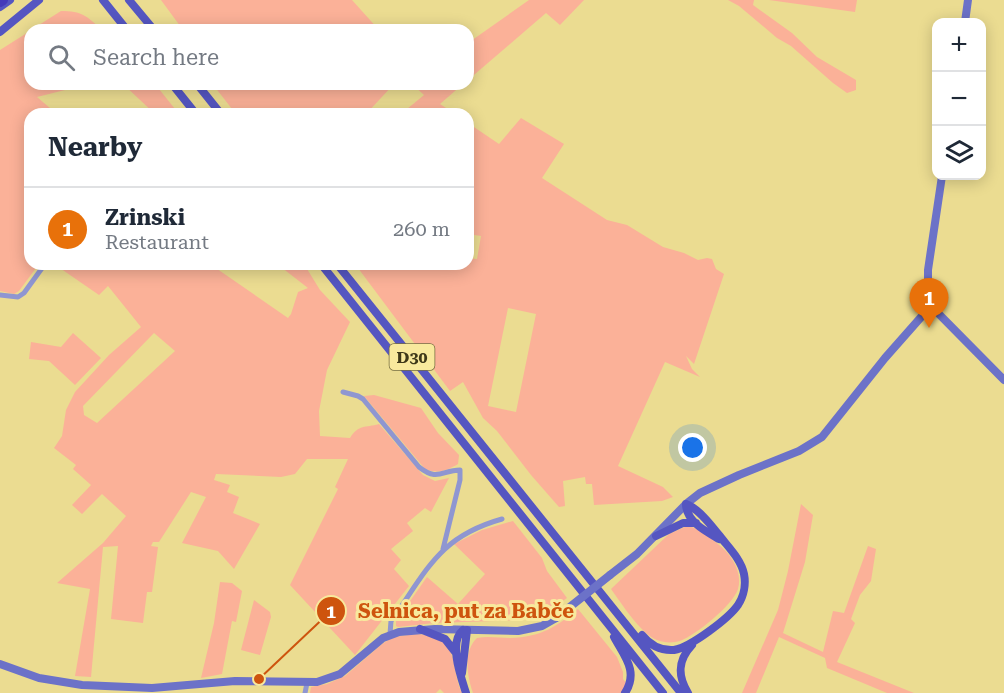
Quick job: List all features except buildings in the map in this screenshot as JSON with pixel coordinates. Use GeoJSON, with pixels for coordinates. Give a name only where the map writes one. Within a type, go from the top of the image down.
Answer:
{"type":"FeatureCollection","features":[{"type":"Feature","properties":{"kind":"main road"},"geometry":{"type":"LineString","coordinates":[[0,8],[9,0]]}},
{"type":"Feature","properties":{"kind":"main road"},"geometry":{"type":"LineString","coordinates":[[0,32],[39,0]]}},
{"type":"Feature","properties":{"kind":"main road"},"geometry":{"type":"LineString","coordinates":[[103,0],[123,24]]}},
{"type":"Feature","properties":{"kind":"main road"},"geometry":{"type":"LineString","coordinates":[[129,0],[149,24]]}},
{"type":"Feature","properties":{"kind":"main road"},"geometry":{"type":"LineString","coordinates":[[177,90],[191,108]]}},
{"type":"Feature","properties":{"kind":"main road"},"geometry":{"type":"LineString","coordinates":[[202,90],[216,108]]}},
{"type":"Feature","properties":{"kind":"main road","name":"D30"},"geometry":{"type":"LineString","coordinates":[[326,270],[663,693]]}},
{"type":"Feature","properties":{"kind":"main road","name":"D30"},"geometry":{"type":"LineString","coordinates":[[342,270],[681,693]]}},
{"type":"Feature","properties":{"kind":"main road"},"geometry":{"type":"LineString","coordinates":[[619,616],[630,622],[651,644],[674,650],[700,637],[737,606],[743,591],[742,567],[725,543],[693,507],[686,504]]}},
{"type":"Feature","properties":{"kind":"main road"},"geometry":{"type":"LineString","coordinates":[[686,504],[688,515],[725,543]]}},
{"type":"Feature","properties":{"kind":"main road"},"geometry":{"type":"LineString","coordinates":[[656,536],[683,523],[696,523]]}},
{"type":"Feature","properties":{"kind":"main road"},"geometry":{"type":"LineString","coordinates":[[612,628],[618,645],[629,660],[631,667],[631,680],[625,693]]}},
{"type":"Feature","properties":{"kind":"main road"},"geometry":{"type":"LineString","coordinates":[[420,629],[445,639],[456,652]]}},
{"type":"Feature","properties":{"kind":"main road"},"geometry":{"type":"LineString","coordinates":[[465,630],[456,640],[456,652],[466,693]]}},
{"type":"Feature","properties":{"kind":"main road"},"geometry":{"type":"LineString","coordinates":[[462,676],[465,630]]}},
{"type":"Feature","properties":{"kind":"main road"},"geometry":{"type":"LineString","coordinates":[[688,693],[681,678],[680,665],[684,654],[700,637]]}},
{"type":"Feature","properties":{"kind":"street"},"geometry":{"type":"LineString","coordinates":[[965,18],[968,0]]}},
{"type":"Feature","properties":{"kind":"street"},"geometry":{"type":"LineString","coordinates":[[941,180],[928,270],[927,298],[930,307],[1004,380]]}},
{"type":"Feature","properties":{"kind":"street"},"geometry":{"type":"LineString","coordinates":[[0,295],[18,297],[24,293],[41,270]]}},
{"type":"Feature","properties":{"kind":"street"},"geometry":{"type":"LineString","coordinates":[[0,664],[39,678],[82,685],[152,688],[235,681],[307,683],[340,674],[390,634],[420,629],[518,631],[542,626],[556,618],[610,575],[656,536],[686,504],[710,487],[799,451],[822,437],[885,358],[930,307]]}},
{"type":"Feature","properties":{"kind":"street"},"geometry":{"type":"LineString","coordinates":[[343,392],[363,399],[419,467],[427,473],[441,475],[456,469],[460,470],[460,480],[443,549]]}},
{"type":"Feature","properties":{"kind":"street"},"geometry":{"type":"LineString","coordinates":[[390,634],[392,621],[443,549],[466,532],[502,519]]}},
{"type":"Feature","properties":{"kind":"street"},"geometry":{"type":"LineString","coordinates":[[305,693],[307,683]]}},
{"type":"Feature","properties":{"kind":"shaded area"},"geometry":{"type":"Polygon","coordinates":[[[161,0],[352,0],[374,24],[179,24],[161,0]]]}},
{"type":"Feature","properties":{"kind":"shaded area"},"geometry":{"type":"Polygon","coordinates":[[[529,0],[584,0],[560,25],[546,13],[474,75],[474,39],[529,0]]]}},
{"type":"Feature","properties":{"kind":"shaded area"},"geometry":{"type":"Polygon","coordinates":[[[728,0],[754,0],[753,5],[792,33],[817,57],[856,80],[856,90],[847,93],[791,46],[728,0]]]}},
{"type":"Feature","properties":{"kind":"shaded area"},"geometry":{"type":"Polygon","coordinates":[[[769,0],[857,0],[855,12],[769,0]]]}},
{"type":"Feature","properties":{"kind":"shaded area"},"geometry":{"type":"Polygon","coordinates":[[[61,11],[84,15],[95,24],[40,24],[61,11]]]}},
{"type":"Feature","properties":{"kind":"shaded area"},"geometry":{"type":"Polygon","coordinates":[[[24,35],[24,90],[65,90],[37,97],[50,108],[24,108],[24,270],[35,270],[19,291],[14,294],[0,291],[0,50],[24,35]]]}},
{"type":"Feature","properties":{"kind":"shaded area"},"geometry":{"type":"Polygon","coordinates":[[[129,90],[160,90],[174,108],[149,108],[129,90]]]}},
{"type":"Feature","properties":{"kind":"shaded area"},"geometry":{"type":"Polygon","coordinates":[[[217,90],[388,90],[372,108],[231,108],[217,90]]]}},
{"type":"Feature","properties":{"kind":"shaded area"},"geometry":{"type":"Polygon","coordinates":[[[419,90],[456,90],[440,104],[446,108],[408,108],[424,95],[419,90]]]}},
{"type":"Feature","properties":{"kind":"shaded area"},"geometry":{"type":"Polygon","coordinates":[[[521,118],[564,144],[542,178],[607,220],[627,225],[663,247],[698,260],[712,259],[716,269],[724,274],[694,364],[686,356],[692,369],[700,377],[665,362],[618,466],[663,487],[673,497],[662,501],[594,505],[592,484],[586,484],[585,477],[563,481],[565,506],[559,507],[497,431],[483,418],[463,382],[450,391],[359,270],[474,270],[474,259],[477,259],[481,236],[474,235],[474,127],[499,144],[521,118]],[[508,308],[488,406],[516,412],[536,314],[508,308]]]}},
{"type":"Feature","properties":{"kind":"shaded area"},"geometry":{"type":"Polygon","coordinates":[[[63,270],[219,270],[288,318],[298,292],[308,288],[285,270],[308,270],[320,290],[350,322],[327,370],[319,411],[320,436],[350,438],[359,428],[379,424],[423,475],[435,481],[449,478],[431,512],[425,508],[407,523],[413,531],[391,549],[401,560],[394,569],[409,586],[355,655],[290,585],[338,489],[335,487],[348,459],[307,459],[295,474],[281,477],[216,474],[214,480],[230,485],[227,492],[239,497],[233,513],[260,524],[234,569],[218,551],[182,543],[206,497],[191,492],[159,542],[153,542],[151,546],[158,547],[152,592],[147,592],[143,623],[111,619],[118,546],[103,547],[91,677],[75,676],[90,589],[57,583],[103,543],[126,516],[102,494],[82,514],[72,505],[91,485],[73,469],[76,465],[54,448],[62,436],[66,410],[75,392],[109,355],[141,327],[108,286],[99,295],[63,270]],[[154,333],[83,406],[84,415],[97,423],[175,351],[154,333]]]}},
{"type":"Feature","properties":{"kind":"shaded area"},"geometry":{"type":"Polygon","coordinates":[[[73,333],[101,358],[75,385],[49,361],[29,359],[31,342],[61,347],[73,333]]]}},
{"type":"Feature","properties":{"kind":"shaded area"},"geometry":{"type":"Polygon","coordinates":[[[374,395],[421,408],[438,433],[459,455],[458,464],[442,471],[425,469],[364,396],[374,395]]]}},
{"type":"Feature","properties":{"kind":"shaded area"},"geometry":{"type":"Polygon","coordinates":[[[801,504],[813,515],[805,562],[783,633],[823,652],[833,611],[844,613],[868,546],[876,549],[871,581],[860,595],[851,619],[855,623],[837,662],[914,693],[887,693],[827,668],[825,658],[779,637],[756,693],[742,693],[778,610],[801,504]]]}},
{"type":"Feature","properties":{"kind":"shaded area"},"geometry":{"type":"Polygon","coordinates":[[[513,521],[542,558],[547,571],[567,598],[552,609],[525,620],[396,626],[396,621],[427,577],[458,604],[485,574],[454,544],[482,530],[513,521]]]}},
{"type":"Feature","properties":{"kind":"shaded area"},"geometry":{"type":"Polygon","coordinates":[[[687,526],[704,533],[727,553],[735,564],[739,576],[738,589],[722,611],[695,633],[680,641],[663,642],[638,625],[611,589],[669,534],[687,526]]]}},
{"type":"Feature","properties":{"kind":"shaded area"},"geometry":{"type":"Polygon","coordinates":[[[220,582],[232,583],[242,591],[236,622],[232,621],[222,674],[201,678],[214,623],[220,582]]]}},
{"type":"Feature","properties":{"kind":"shaded area"},"geometry":{"type":"Polygon","coordinates":[[[254,600],[270,612],[271,617],[260,655],[241,650],[254,600]]]}},
{"type":"Feature","properties":{"kind":"shaded area"},"geometry":{"type":"Polygon","coordinates":[[[578,609],[617,657],[623,672],[623,679],[627,684],[622,693],[473,693],[467,664],[470,650],[477,638],[531,636],[555,626],[578,609]]]}},
{"type":"Feature","properties":{"kind":"shaded area"},"geometry":{"type":"Polygon","coordinates":[[[416,634],[431,636],[441,640],[447,646],[462,693],[444,693],[440,689],[436,693],[310,693],[311,687],[327,684],[345,676],[393,637],[416,634]]]}},
{"type":"Feature","properties":{"kind":"place","name":"Zrinski"},"geometry":{"type":"Point","coordinates":[929,328]}},
{"type":"Feature","properties":{"kind":"place","name":"Selnica, put za Babče"},"geometry":{"type":"Point","coordinates":[259,679]}}]}
